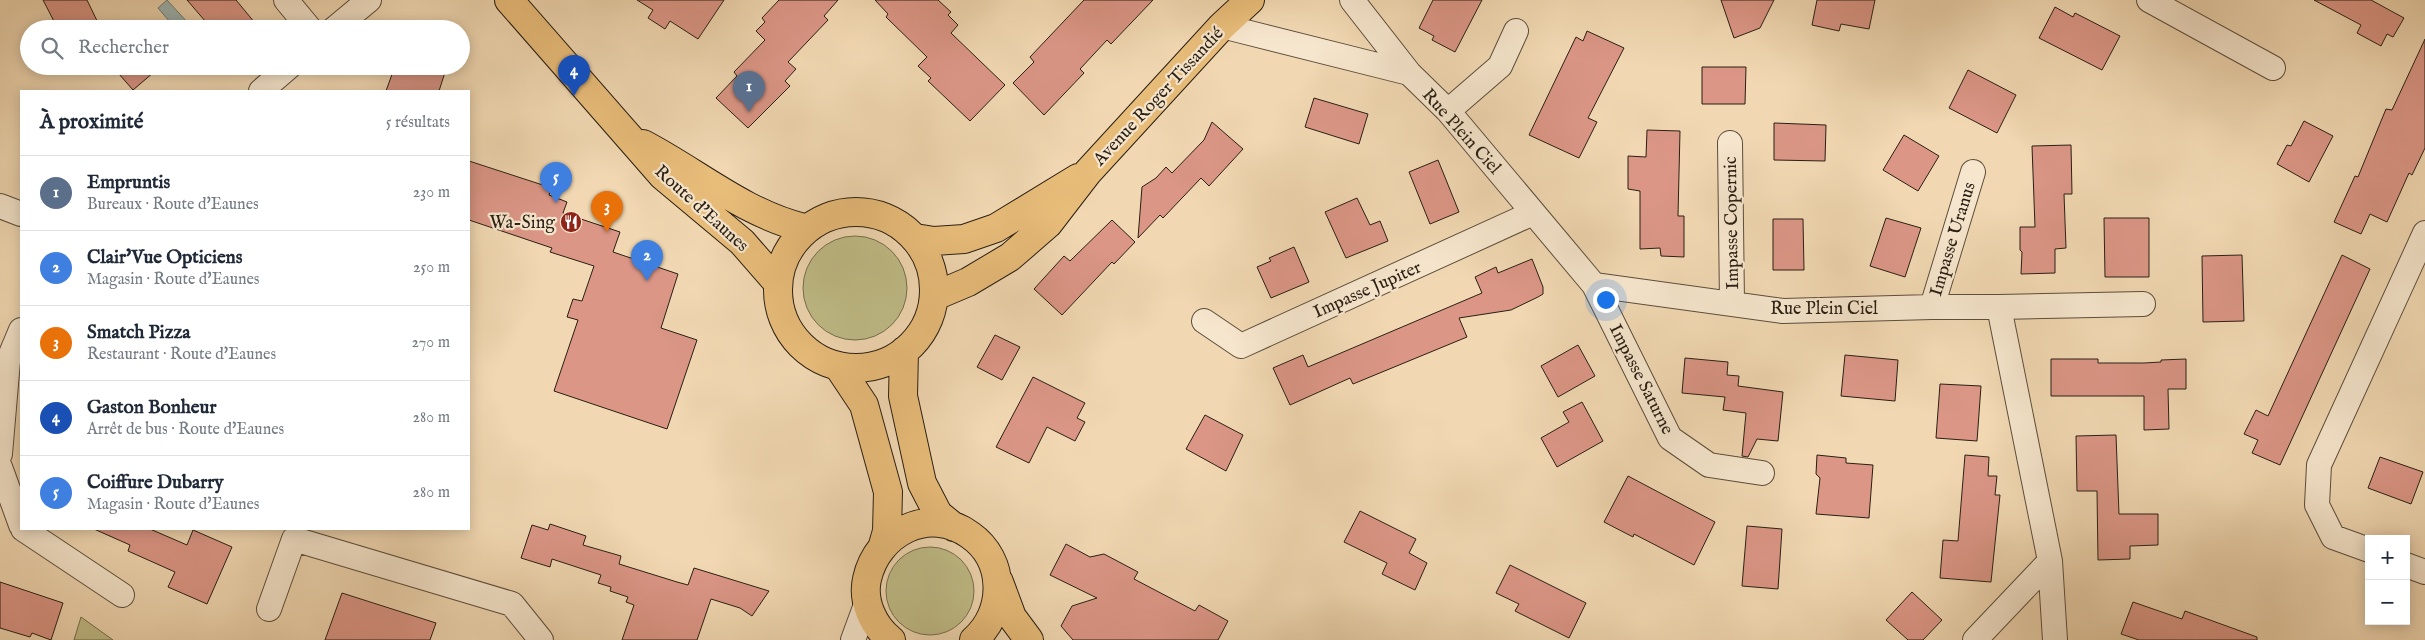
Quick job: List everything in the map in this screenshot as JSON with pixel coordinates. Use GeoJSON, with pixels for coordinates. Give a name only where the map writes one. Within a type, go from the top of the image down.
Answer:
{"type":"FeatureCollection","features":[{"type":"Feature","properties":{"kind":"main road","name":"Route d'Eaunes"},"geometry":{"type":"LineString","coordinates":[[510,0],[663,176],[742,242],[777,282]]}},
{"type":"Feature","properties":{"kind":"main road","name":"Avenue Roger Tissandié"},"geometry":{"type":"LineString","coordinates":[[934,296],[968,282],[1010,257],[1048,224],[1088,172],[1222,26],[1250,0]]}},
{"type":"Feature","properties":{"kind":"main road","name":"Route d'Eaunes"},"geometry":{"type":"LineString","coordinates":[[626,135],[676,161],[706,184],[759,213],[804,228]]}},
{"type":"Feature","properties":{"kind":"main road","name":"Avenue Roger Tissandié"},"geometry":{"type":"LineString","coordinates":[[915,238],[934,241],[964,239],[996,228],[1040,199],[1088,172]]}},
{"type":"Feature","properties":{"kind":"main road"},"geometry":{"type":"LineString","coordinates":[[853,211],[872,213],[890,219],[915,238],[928,259],[934,277],[934,296],[931,314],[923,331],[904,351],[878,366],[853,368],[838,366],[820,360],[804,350],[792,336],[780,310],[777,282],[782,264],[790,247],[804,228],[835,214],[853,211]]}},
{"type":"Feature","properties":{"kind":"main road"},"geometry":{"type":"LineString","coordinates":[[904,351],[903,396],[922,483],[938,514],[954,526],[970,534],[992,560],[1012,617],[1029,640]]}},
{"type":"Feature","properties":{"kind":"main road"},"geometry":{"type":"LineString","coordinates":[[838,366],[864,405],[888,492],[887,531],[883,545],[870,568],[866,584],[867,602],[875,622],[891,640]]}},
{"type":"Feature","properties":{"kind":"main road"},"geometry":{"type":"LineString","coordinates":[[883,545],[903,530],[920,524],[937,523],[954,526]]}},
{"type":"Feature","properties":{"kind":"main road"},"geometry":{"type":"LineString","coordinates":[[974,640],[987,626],[994,611],[998,594],[997,577]]}},
{"type":"Feature","properties":{"kind":"street"},"geometry":{"type":"LineString","coordinates":[[286,0],[303,20]]}},
{"type":"Feature","properties":{"kind":"street"},"geometry":{"type":"LineString","coordinates":[[345,20],[369,0]]}},
{"type":"Feature","properties":{"kind":"street","name":"Rue Plein Ciel"},"geometry":{"type":"LineString","coordinates":[[1352,0],[1409,73],[1448,111],[1594,285],[1784,311],[2143,304]]}},
{"type":"Feature","properties":{"kind":"street"},"geometry":{"type":"LineString","coordinates":[[2148,0],[2273,68]]}},
{"type":"Feature","properties":{"kind":"street","name":"Rue Plein Ciel"},"geometry":{"type":"LineString","coordinates":[[1222,26],[1409,73]]}},
{"type":"Feature","properties":{"kind":"street"},"geometry":{"type":"LineString","coordinates":[[1448,111],[1500,66],[1516,31]]}},
{"type":"Feature","properties":{"kind":"street"},"geometry":{"type":"LineString","coordinates":[[262,90],[280,75]]}},
{"type":"Feature","properties":{"kind":"street","name":"Impasse Copernic"},"geometry":{"type":"LineString","coordinates":[[1730,143],[1732,303]]}},
{"type":"Feature","properties":{"kind":"street","name":"Impasse Uranus"},"geometry":{"type":"LineString","coordinates":[[1932,307],[1973,172]]}},
{"type":"Feature","properties":{"kind":"street"},"geometry":{"type":"LineString","coordinates":[[0,206],[20,214]]}},
{"type":"Feature","properties":{"kind":"street","name":"Impasse Jupiter"},"geometry":{"type":"LineString","coordinates":[[1204,321],[1241,346],[1533,213]]}},
{"type":"Feature","properties":{"kind":"street"},"geometry":{"type":"LineString","coordinates":[[2365,549],[2333,537],[2317,505],[2319,465],[2425,234]]}},
{"type":"Feature","properties":{"kind":"street","name":"Impasse Saturne"},"geometry":{"type":"LineString","coordinates":[[1594,285],[1670,438],[1709,465],[1762,473]]}},
{"type":"Feature","properties":{"kind":"street"},"geometry":{"type":"LineString","coordinates":[[1998,308],[2050,561],[2057,639]]}},
{"type":"Feature","properties":{"kind":"street"},"geometry":{"type":"LineString","coordinates":[[0,454],[8,360],[20,332]]}},
{"type":"Feature","properties":{"kind":"street"},"geometry":{"type":"LineString","coordinates":[[0,467],[20,522]]}},
{"type":"Feature","properties":{"kind":"street"},"geometry":{"type":"LineString","coordinates":[[24,530],[122,595]]}},
{"type":"Feature","properties":{"kind":"street"},"geometry":{"type":"LineString","coordinates":[[269,608],[294,539],[512,604],[542,640]]}},
{"type":"Feature","properties":{"kind":"street"},"geometry":{"type":"LineString","coordinates":[[1975,640],[2050,561]]}},
{"type":"Feature","properties":{"kind":"street"},"geometry":{"type":"LineString","coordinates":[[2410,566],[2425,572]]}},
{"type":"Feature","properties":{"kind":"street"},"geometry":{"type":"LineString","coordinates":[[854,640],[867,602]]}},
{"type":"Feature","properties":{"kind":"shaded area"},"geometry":{"type":"Polygon","coordinates":[[[855,236],[875,240],[892,251],[903,268],[907,288],[903,308],[892,325],[875,336],[855,340],[835,336],[818,325],[807,308],[803,288],[807,268],[818,251],[835,240],[855,236]]]}},
{"type":"Feature","properties":{"kind":"shaded area"},"geometry":{"type":"Polygon","coordinates":[[[930,547],[947,550],[955,554],[967,566],[971,574],[974,591],[971,608],[967,616],[955,628],[947,632],[930,635],[913,632],[905,628],[893,616],[889,608],[886,591],[889,574],[893,566],[905,554],[913,550],[930,547]]]}},
{"type":"Feature","properties":{"kind":"shaded area"},"geometry":{"type":"Polygon","coordinates":[[[81,617],[113,640],[74,640],[81,617]]]}},
{"type":"Feature","properties":{"kind":"water"},"geometry":{"type":"Polygon","coordinates":[[[167,0],[185,20],[168,20],[158,8],[167,0]]]}},
{"type":"Feature","properties":{"kind":"building"},"geometry":{"type":"Polygon","coordinates":[[[43,0],[87,0],[97,20],[53,20],[43,0]]]}},
{"type":"Feature","properties":{"kind":"building"},"geometry":{"type":"Polygon","coordinates":[[[187,0],[236,0],[253,20],[204,20],[187,0]]]}},
{"type":"Feature","properties":{"kind":"building"},"geometry":{"type":"Polygon","coordinates":[[[637,0],[724,0],[698,39],[670,21],[665,29],[648,18],[653,10],[637,0]]]}},
{"type":"Feature","properties":{"kind":"building"},"geometry":{"type":"Polygon","coordinates":[[[779,0],[838,0],[824,16],[828,20],[788,62],[796,69],[785,81],[790,86],[748,128],[716,98],[737,76],[734,72],[765,40],[756,31],[765,22],[762,18],[779,0]]]}},
{"type":"Feature","properties":{"kind":"building"},"geometry":{"type":"Polygon","coordinates":[[[875,0],[938,0],[951,12],[948,15],[958,25],[951,33],[1005,85],[970,121],[928,81],[931,78],[918,66],[927,57],[886,17],[888,14],[875,0]]]}},
{"type":"Feature","properties":{"kind":"building"},"geometry":{"type":"Polygon","coordinates":[[[1084,0],[1153,0],[1111,44],[1107,40],[1080,69],[1084,73],[1044,115],[1013,83],[1034,62],[1030,57],[1084,0]]]}},
{"type":"Feature","properties":{"kind":"building"},"geometry":{"type":"Polygon","coordinates":[[[1433,0],[1482,0],[1455,52],[1432,40],[1434,36],[1419,28],[1433,0]]]}},
{"type":"Feature","properties":{"kind":"building"},"geometry":{"type":"Polygon","coordinates":[[[1721,0],[1774,0],[1760,28],[1734,38],[1721,0]]]}},
{"type":"Feature","properties":{"kind":"building"},"geometry":{"type":"Polygon","coordinates":[[[1817,0],[1875,0],[1869,29],[1841,24],[1839,31],[1812,25],[1817,0]]]}},
{"type":"Feature","properties":{"kind":"building"},"geometry":{"type":"Polygon","coordinates":[[[2314,0],[2371,0],[2404,18],[2393,37],[2387,34],[2381,46],[2357,33],[2361,25],[2314,0]]]}},
{"type":"Feature","properties":{"kind":"building"},"geometry":{"type":"Polygon","coordinates":[[[2055,7],[2073,17],[2075,13],[2120,36],[2102,70],[2039,38],[2055,7]]]}},
{"type":"Feature","properties":{"kind":"building"},"geometry":{"type":"Polygon","coordinates":[[[1587,31],[1624,48],[1588,118],[1597,122],[1579,158],[1529,135],[1576,37],[1583,41],[1587,31]]]}},
{"type":"Feature","properties":{"kind":"building"},"geometry":{"type":"Polygon","coordinates":[[[2425,39],[2425,148],[2412,175],[2409,173],[2387,222],[2370,214],[2361,234],[2334,222],[2355,176],[2358,177],[2386,109],[2392,110],[2425,39]]]}},
{"type":"Feature","properties":{"kind":"building"},"geometry":{"type":"Polygon","coordinates":[[[1702,67],[1746,67],[1745,104],[1702,104],[1702,67]]]}},
{"type":"Feature","properties":{"kind":"building"},"geometry":{"type":"Polygon","coordinates":[[[1968,70],[2016,95],[1997,133],[1949,108],[1968,70]]]}},
{"type":"Feature","properties":{"kind":"building"},"geometry":{"type":"Polygon","coordinates":[[[120,75],[150,75],[133,90],[120,75]]]}},
{"type":"Feature","properties":{"kind":"building"},"geometry":{"type":"Polygon","coordinates":[[[392,75],[444,75],[439,90],[386,90],[392,75]]]}},
{"type":"Feature","properties":{"kind":"building"},"geometry":{"type":"Polygon","coordinates":[[[1314,98],[1368,114],[1359,144],[1305,127],[1314,98]]]}},
{"type":"Feature","properties":{"kind":"building"},"geometry":{"type":"Polygon","coordinates":[[[2304,121],[2333,136],[2309,182],[2277,164],[2287,145],[2291,146],[2304,121]]]}},
{"type":"Feature","properties":{"kind":"building"},"geometry":{"type":"Polygon","coordinates":[[[1212,122],[1243,149],[1209,186],[1201,178],[1163,218],[1160,215],[1138,238],[1142,187],[1156,178],[1166,167],[1172,173],[1204,140],[1212,122]]]}},
{"type":"Feature","properties":{"kind":"building"},"geometry":{"type":"Polygon","coordinates":[[[1774,123],[1826,125],[1825,161],[1774,160],[1774,123]]]}},
{"type":"Feature","properties":{"kind":"building"},"geometry":{"type":"Polygon","coordinates":[[[1647,130],[1680,131],[1678,216],[1684,216],[1684,257],[1661,256],[1660,248],[1640,249],[1640,191],[1628,189],[1628,156],[1646,157],[1647,130]]]}},
{"type":"Feature","properties":{"kind":"building"},"geometry":{"type":"Polygon","coordinates":[[[1904,135],[1939,156],[1918,191],[1883,170],[1904,135]]]}},
{"type":"Feature","properties":{"kind":"building"},"geometry":{"type":"Polygon","coordinates":[[[2071,145],[2072,194],[2064,194],[2066,248],[2055,249],[2055,273],[2021,274],[2020,227],[2035,227],[2032,146],[2071,145]]]}},
{"type":"Feature","properties":{"kind":"building"},"geometry":{"type":"Polygon","coordinates":[[[1438,160],[1459,212],[1430,224],[1409,172],[1438,160]]]}},
{"type":"Feature","properties":{"kind":"building"},"geometry":{"type":"Polygon","coordinates":[[[470,161],[552,188],[549,195],[567,202],[563,213],[620,232],[613,252],[678,274],[661,328],[697,340],[667,429],[554,391],[578,320],[567,317],[573,299],[582,301],[594,266],[550,252],[552,248],[470,220],[470,161]]]}},
{"type":"Feature","properties":{"kind":"building"},"geometry":{"type":"Polygon","coordinates":[[[1357,198],[1370,225],[1380,221],[1388,241],[1346,258],[1325,212],[1357,198]]]}},
{"type":"Feature","properties":{"kind":"building"},"geometry":{"type":"Polygon","coordinates":[[[1886,218],[1921,228],[1905,277],[1870,266],[1886,218]]]}},
{"type":"Feature","properties":{"kind":"building"},"geometry":{"type":"Polygon","coordinates":[[[2104,218],[2149,218],[2149,277],[2105,277],[2104,218]]]}},
{"type":"Feature","properties":{"kind":"building"},"geometry":{"type":"Polygon","coordinates":[[[1773,219],[1803,219],[1804,270],[1773,270],[1773,219]]]}},
{"type":"Feature","properties":{"kind":"building"},"geometry":{"type":"Polygon","coordinates":[[[1112,220],[1135,242],[1114,264],[1112,262],[1062,315],[1034,289],[1064,256],[1070,261],[1112,220]]]}},
{"type":"Feature","properties":{"kind":"building"},"geometry":{"type":"Polygon","coordinates":[[[1294,247],[1309,282],[1271,298],[1257,267],[1271,261],[1269,258],[1294,247]]]}},
{"type":"Feature","properties":{"kind":"building"},"geometry":{"type":"Polygon","coordinates":[[[2242,255],[2244,321],[2203,322],[2202,256],[2242,255]]]}},
{"type":"Feature","properties":{"kind":"building"},"geometry":{"type":"Polygon","coordinates":[[[2342,255],[2370,269],[2280,465],[2252,453],[2258,440],[2244,434],[2256,410],[2268,416],[2342,255]]]}},
{"type":"Feature","properties":{"kind":"building"},"geometry":{"type":"Polygon","coordinates":[[[1532,259],[1543,287],[1543,294],[1511,310],[1459,318],[1467,337],[1353,384],[1350,378],[1290,405],[1273,368],[1303,355],[1308,367],[1482,293],[1475,277],[1496,267],[1498,273],[1532,259]]]}},
{"type":"Feature","properties":{"kind":"building"},"geometry":{"type":"Polygon","coordinates":[[[995,335],[1020,347],[1002,380],[977,367],[995,335]]]}},
{"type":"Feature","properties":{"kind":"building"},"geometry":{"type":"Polygon","coordinates":[[[1578,345],[1595,376],[1558,397],[1541,366],[1578,345]]]}},
{"type":"Feature","properties":{"kind":"building"},"geometry":{"type":"Polygon","coordinates":[[[1845,355],[1898,360],[1895,401],[1841,396],[1845,355]]]}},
{"type":"Feature","properties":{"kind":"building"},"geometry":{"type":"Polygon","coordinates":[[[1685,358],[1728,362],[1727,375],[1739,376],[1738,386],[1783,392],[1778,441],[1757,439],[1748,457],[1742,456],[1746,413],[1723,410],[1725,397],[1682,393],[1685,358]]]}},
{"type":"Feature","properties":{"kind":"building"},"geometry":{"type":"Polygon","coordinates":[[[2051,359],[2098,359],[2098,363],[2144,363],[2186,359],[2186,389],[2168,389],[2169,429],[2144,430],[2144,396],[2051,396],[2051,359]]]}},
{"type":"Feature","properties":{"kind":"building"},"geometry":{"type":"Polygon","coordinates":[[[1033,377],[1085,403],[1077,418],[1085,422],[1075,441],[1047,427],[1029,463],[996,447],[1033,377]]]}},
{"type":"Feature","properties":{"kind":"building"},"geometry":{"type":"Polygon","coordinates":[[[1940,384],[1981,386],[1977,441],[1936,438],[1940,384]]]}},
{"type":"Feature","properties":{"kind":"building"},"geometry":{"type":"Polygon","coordinates":[[[1582,402],[1603,441],[1557,467],[1541,438],[1569,422],[1563,412],[1582,402]]]}},
{"type":"Feature","properties":{"kind":"building"},"geometry":{"type":"Polygon","coordinates":[[[1205,415],[1243,435],[1226,471],[1186,449],[1205,415]]]}},
{"type":"Feature","properties":{"kind":"building"},"geometry":{"type":"Polygon","coordinates":[[[2116,435],[2119,514],[2158,514],[2158,545],[2130,546],[2130,559],[2098,560],[2097,491],[2077,491],[2076,436],[2116,435]]]}},
{"type":"Feature","properties":{"kind":"building"},"geometry":{"type":"Polygon","coordinates":[[[1817,455],[1846,458],[1846,463],[1873,465],[1869,518],[1816,514],[1820,478],[1816,474],[1817,455]]]}},
{"type":"Feature","properties":{"kind":"building"},"geometry":{"type":"Polygon","coordinates":[[[1965,455],[1989,457],[1988,476],[1997,476],[1995,495],[2000,495],[1991,582],[1940,578],[1943,540],[1958,541],[1965,455]]]}},
{"type":"Feature","properties":{"kind":"building"},"geometry":{"type":"Polygon","coordinates":[[[2380,457],[2423,472],[2411,504],[2368,488],[2380,457]]]}},
{"type":"Feature","properties":{"kind":"building"},"geometry":{"type":"Polygon","coordinates":[[[1628,476],[1715,522],[1694,565],[1634,534],[1633,537],[1604,522],[1628,476]]]}},
{"type":"Feature","properties":{"kind":"building"},"geometry":{"type":"Polygon","coordinates":[[[1360,511],[1416,539],[1409,553],[1427,563],[1415,590],[1382,574],[1387,563],[1344,542],[1360,511]]]}},
{"type":"Feature","properties":{"kind":"building"},"geometry":{"type":"Polygon","coordinates":[[[550,524],[586,536],[583,545],[621,556],[619,564],[677,582],[688,585],[694,568],[769,591],[752,616],[740,608],[711,599],[697,640],[622,640],[634,605],[626,602],[628,597],[610,591],[611,587],[598,583],[601,575],[552,559],[550,567],[521,558],[532,525],[548,530],[550,524]]]}},
{"type":"Feature","properties":{"kind":"building"},"geometry":{"type":"Polygon","coordinates":[[[1747,526],[1782,529],[1778,589],[1742,586],[1747,526]]]}},
{"type":"Feature","properties":{"kind":"building"},"geometry":{"type":"Polygon","coordinates":[[[96,530],[152,530],[187,545],[193,530],[232,547],[207,604],[168,587],[175,572],[128,551],[130,545],[96,530]]]}},
{"type":"Feature","properties":{"kind":"building"},"geometry":{"type":"Polygon","coordinates":[[[1066,544],[1090,557],[1104,554],[1138,572],[1134,579],[1195,611],[1199,605],[1228,621],[1218,640],[1073,640],[1061,626],[1072,606],[1097,598],[1050,575],[1066,544]]]}},
{"type":"Feature","properties":{"kind":"building"},"geometry":{"type":"Polygon","coordinates":[[[1510,565],[1586,603],[1569,638],[1515,611],[1519,604],[1496,593],[1510,565]]]}},
{"type":"Feature","properties":{"kind":"building"},"geometry":{"type":"Polygon","coordinates":[[[0,582],[63,603],[51,640],[32,633],[30,637],[0,628],[0,582]]]}},
{"type":"Feature","properties":{"kind":"building"},"geometry":{"type":"Polygon","coordinates":[[[1912,592],[1942,620],[1923,640],[1908,640],[1886,620],[1912,592]]]}},
{"type":"Feature","properties":{"kind":"building"},"geometry":{"type":"Polygon","coordinates":[[[342,593],[436,623],[430,640],[325,640],[342,593]]]}},
{"type":"Feature","properties":{"kind":"building"},"geometry":{"type":"Polygon","coordinates":[[[2133,602],[2182,619],[2185,611],[2257,637],[2257,640],[2139,640],[2121,634],[2133,602]]]}},
{"type":"Feature","properties":{"kind":"place","name":"Gaston Bonheur"},"geometry":{"type":"Point","coordinates":[574,96]}},
{"type":"Feature","properties":{"kind":"place","name":"Empruntis"},"geometry":{"type":"Point","coordinates":[749,112]}},
{"type":"Feature","properties":{"kind":"place","name":"Coiffure Dubarry"},"geometry":{"type":"Point","coordinates":[556,203]}},
{"type":"Feature","properties":{"kind":"place","name":"Wa-Sing"},"geometry":{"type":"Point","coordinates":[571,222]}},
{"type":"Feature","properties":{"kind":"place","name":"Smatch Pizza"},"geometry":{"type":"Point","coordinates":[607,232]}},
{"type":"Feature","properties":{"kind":"place","name":"Clair'Vue Opticiens"},"geometry":{"type":"Point","coordinates":[647,281]}}]}
